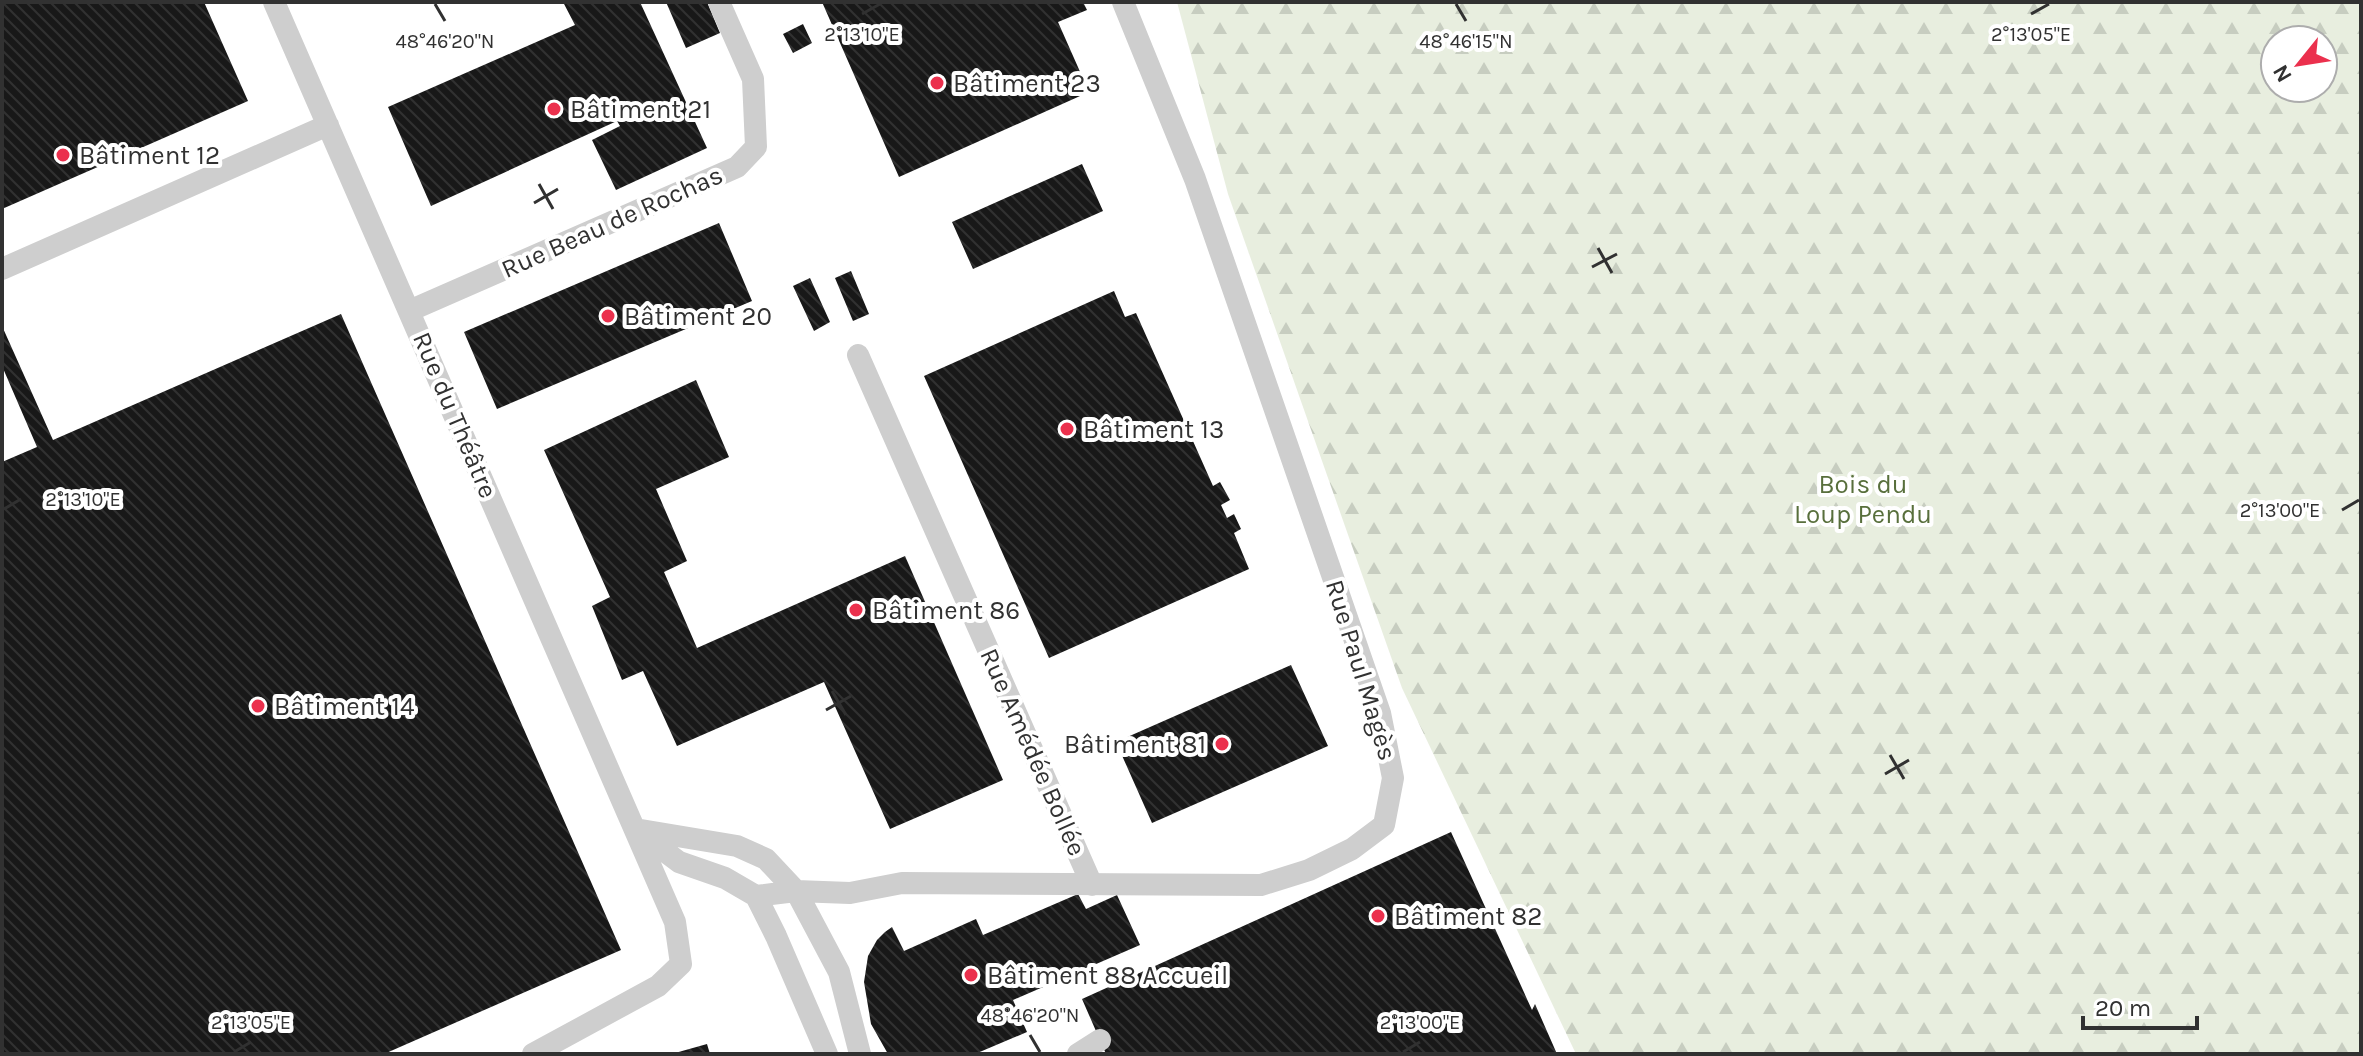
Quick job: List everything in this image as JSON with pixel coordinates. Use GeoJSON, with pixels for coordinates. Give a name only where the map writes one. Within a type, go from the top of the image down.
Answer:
{"type":"FeatureCollection","features":[{"type":"Feature","properties":{"kind":"lane","name":"Rue du Théâtre"},"geometry":{"type":"LineString","coordinates":[[274,2],[635,829]]}},
{"type":"Feature","properties":{"kind":"lane","name":"Rue Beau de Rochas"},"geometry":{"type":"LineString","coordinates":[[409,311],[737,167],[756,147],[753,79],[719,2]]}},
{"type":"Feature","properties":{"kind":"lane","name":"Rue Paul Magès"},"geometry":{"type":"LineString","coordinates":[[756,896],[796,891],[850,893],[902,883],[1261,885],[1309,870],[1352,849],[1384,825],[1393,778],[1380,713],[1206,209],[1123,2]]}},
{"type":"Feature","properties":{"kind":"lane"},"geometry":{"type":"LineString","coordinates":[[2,269],[328,125]]}},
{"type":"Feature","properties":{"kind":"lane","name":"Rue Amédée Bollée"},"geometry":{"type":"LineString","coordinates":[[858,355],[1092,885]]}},
{"type":"Feature","properties":{"kind":"lane"},"geometry":{"type":"LineString","coordinates":[[635,829],[737,846],[766,859],[796,891],[839,972],[860,1054]]}},
{"type":"Feature","properties":{"kind":"lane"},"geometry":{"type":"LineString","coordinates":[[635,829],[679,862],[725,878],[756,896],[827,1054]]}},
{"type":"Feature","properties":{"kind":"lane"},"geometry":{"type":"LineString","coordinates":[[533,1054],[658,986],[681,964],[675,922],[635,829]]}},
{"type":"Feature","properties":{"kind":"lane"},"geometry":{"type":"LineString","coordinates":[[1078,1054],[1103,1048]]}},
{"type":"Feature","properties":{"kind":"green space","name":"Bois du Loup Pendu"},"geometry":{"type":"Polygon","coordinates":[[[1177,2],[2361,2],[2361,1054],[1576,1054],[1402,688],[1228,194],[1177,2]]]}},
{"type":"Feature","properties":{"kind":"building","name":"Bâtiment 12"},"geometry":{"type":"Polygon","coordinates":[[[2,2],[204,2],[248,101],[2,209],[2,2]]]}},
{"type":"Feature","properties":{"kind":"building","name":"Bâtiment 21"},"geometry":{"type":"Polygon","coordinates":[[[563,2],[640,2],[707,148],[616,190],[592,140],[620,126],[617,121],[431,206],[388,107],[575,25],[563,2]]]}},
{"type":"Feature","properties":{"kind":"building"},"geometry":{"type":"Polygon","coordinates":[[[666,2],[707,2],[720,33],[686,48],[666,2]]]}},
{"type":"Feature","properties":{"kind":"building","name":"Bâtiment 23"},"geometry":{"type":"Polygon","coordinates":[[[822,2],[1083,2],[1087,10],[1058,22],[1089,92],[899,177],[822,2]]]}},
{"type":"Feature","properties":{"kind":"building"},"geometry":{"type":"Polygon","coordinates":[[[803,24],[812,43],[793,53],[783,34],[803,24]]]}},
{"type":"Feature","properties":{"kind":"building"},"geometry":{"type":"Polygon","coordinates":[[[1082,164],[1103,211],[973,269],[952,222],[1082,164]]]}},
{"type":"Feature","properties":{"kind":"building","name":"Bâtiment 20"},"geometry":{"type":"Polygon","coordinates":[[[719,223],[752,301],[497,409],[464,332],[719,223]]]}},
{"type":"Feature","properties":{"kind":"building"},"geometry":{"type":"Polygon","coordinates":[[[851,271],[869,314],[853,321],[835,278],[851,271]]]}},
{"type":"Feature","properties":{"kind":"building"},"geometry":{"type":"Polygon","coordinates":[[[810,278],[830,322],[814,331],[793,286],[810,278]]]}},
{"type":"Feature","properties":{"kind":"building","name":"Bâtiment 13"},"geometry":{"type":"Polygon","coordinates":[[[1114,291],[1125,317],[1136,313],[1213,486],[1220,482],[1230,500],[1221,505],[1227,518],[1234,514],[1241,529],[1234,533],[1249,569],[1049,658],[924,376],[1114,291]]]}},
{"type":"Feature","properties":{"kind":"building","name":"Bâtiment 14"},"geometry":{"type":"Polygon","coordinates":[[[341,314],[621,950],[384,1054],[2,1054],[2,462],[37,447],[2,366],[2,326],[53,440],[341,314]]]}},
{"type":"Feature","properties":{"kind":"building","name":"Bâtiment 86"},"geometry":{"type":"Polygon","coordinates":[[[696,380],[729,457],[656,489],[687,561],[664,572],[697,648],[905,556],[1003,780],[890,829],[824,682],[677,746],[643,671],[622,680],[592,606],[610,597],[544,450],[696,380]]]}},
{"type":"Feature","properties":{"kind":"building","name":"Bâtiment 81"},"geometry":{"type":"Polygon","coordinates":[[[1291,665],[1328,746],[1152,823],[1116,742],[1291,665]]]}},
{"type":"Feature","properties":{"kind":"building","name":"Bâtiment 82"},"geometry":{"type":"Polygon","coordinates":[[[1451,832],[1532,1010],[1535,1004],[1557,1054],[1106,1054],[1082,999],[1451,832]]]}},
{"type":"Feature","properties":{"kind":"building","name":"Bâtiment 88 Accueil"},"geometry":{"type":"Polygon","coordinates":[[[1078,894],[1086,909],[1117,895],[1140,945],[1013,1000],[1027,1032],[975,1054],[888,1054],[871,1024],[864,982],[868,956],[885,932],[892,927],[904,951],[976,919],[983,935],[1078,894]]]}},
{"type":"Feature","properties":{"kind":"building"},"geometry":{"type":"Polygon","coordinates":[[[707,1044],[710,1054],[675,1054],[675,1053],[707,1044]]]}},
{"type":"Feature","properties":{"kind":"place","name":"Bâtiment 23"},"geometry":{"type":"Point","coordinates":[937,83]}},
{"type":"Feature","properties":{"kind":"place","name":"Bâtiment 21"},"geometry":{"type":"Point","coordinates":[554,109]}},
{"type":"Feature","properties":{"kind":"place","name":"Bâtiment 12"},"geometry":{"type":"Point","coordinates":[63,155]}},
{"type":"Feature","properties":{"kind":"place","name":"Bâtiment 20"},"geometry":{"type":"Point","coordinates":[608,316]}},
{"type":"Feature","properties":{"kind":"place","name":"Bâtiment 13"},"geometry":{"type":"Point","coordinates":[1067,429]}},
{"type":"Feature","properties":{"kind":"place","name":"Bâtiment 86"},"geometry":{"type":"Point","coordinates":[856,610]}},
{"type":"Feature","properties":{"kind":"place","name":"Bâtiment 14"},"geometry":{"type":"Point","coordinates":[258,706]}},
{"type":"Feature","properties":{"kind":"place","name":"Bâtiment 81"},"geometry":{"type":"Point","coordinates":[1222,744]}},
{"type":"Feature","properties":{"kind":"place","name":"Bâtiment 82"},"geometry":{"type":"Point","coordinates":[1378,916]}},
{"type":"Feature","properties":{"kind":"place","name":"Bâtiment 88 Accueil"},"geometry":{"type":"Point","coordinates":[971,975]}}]}
